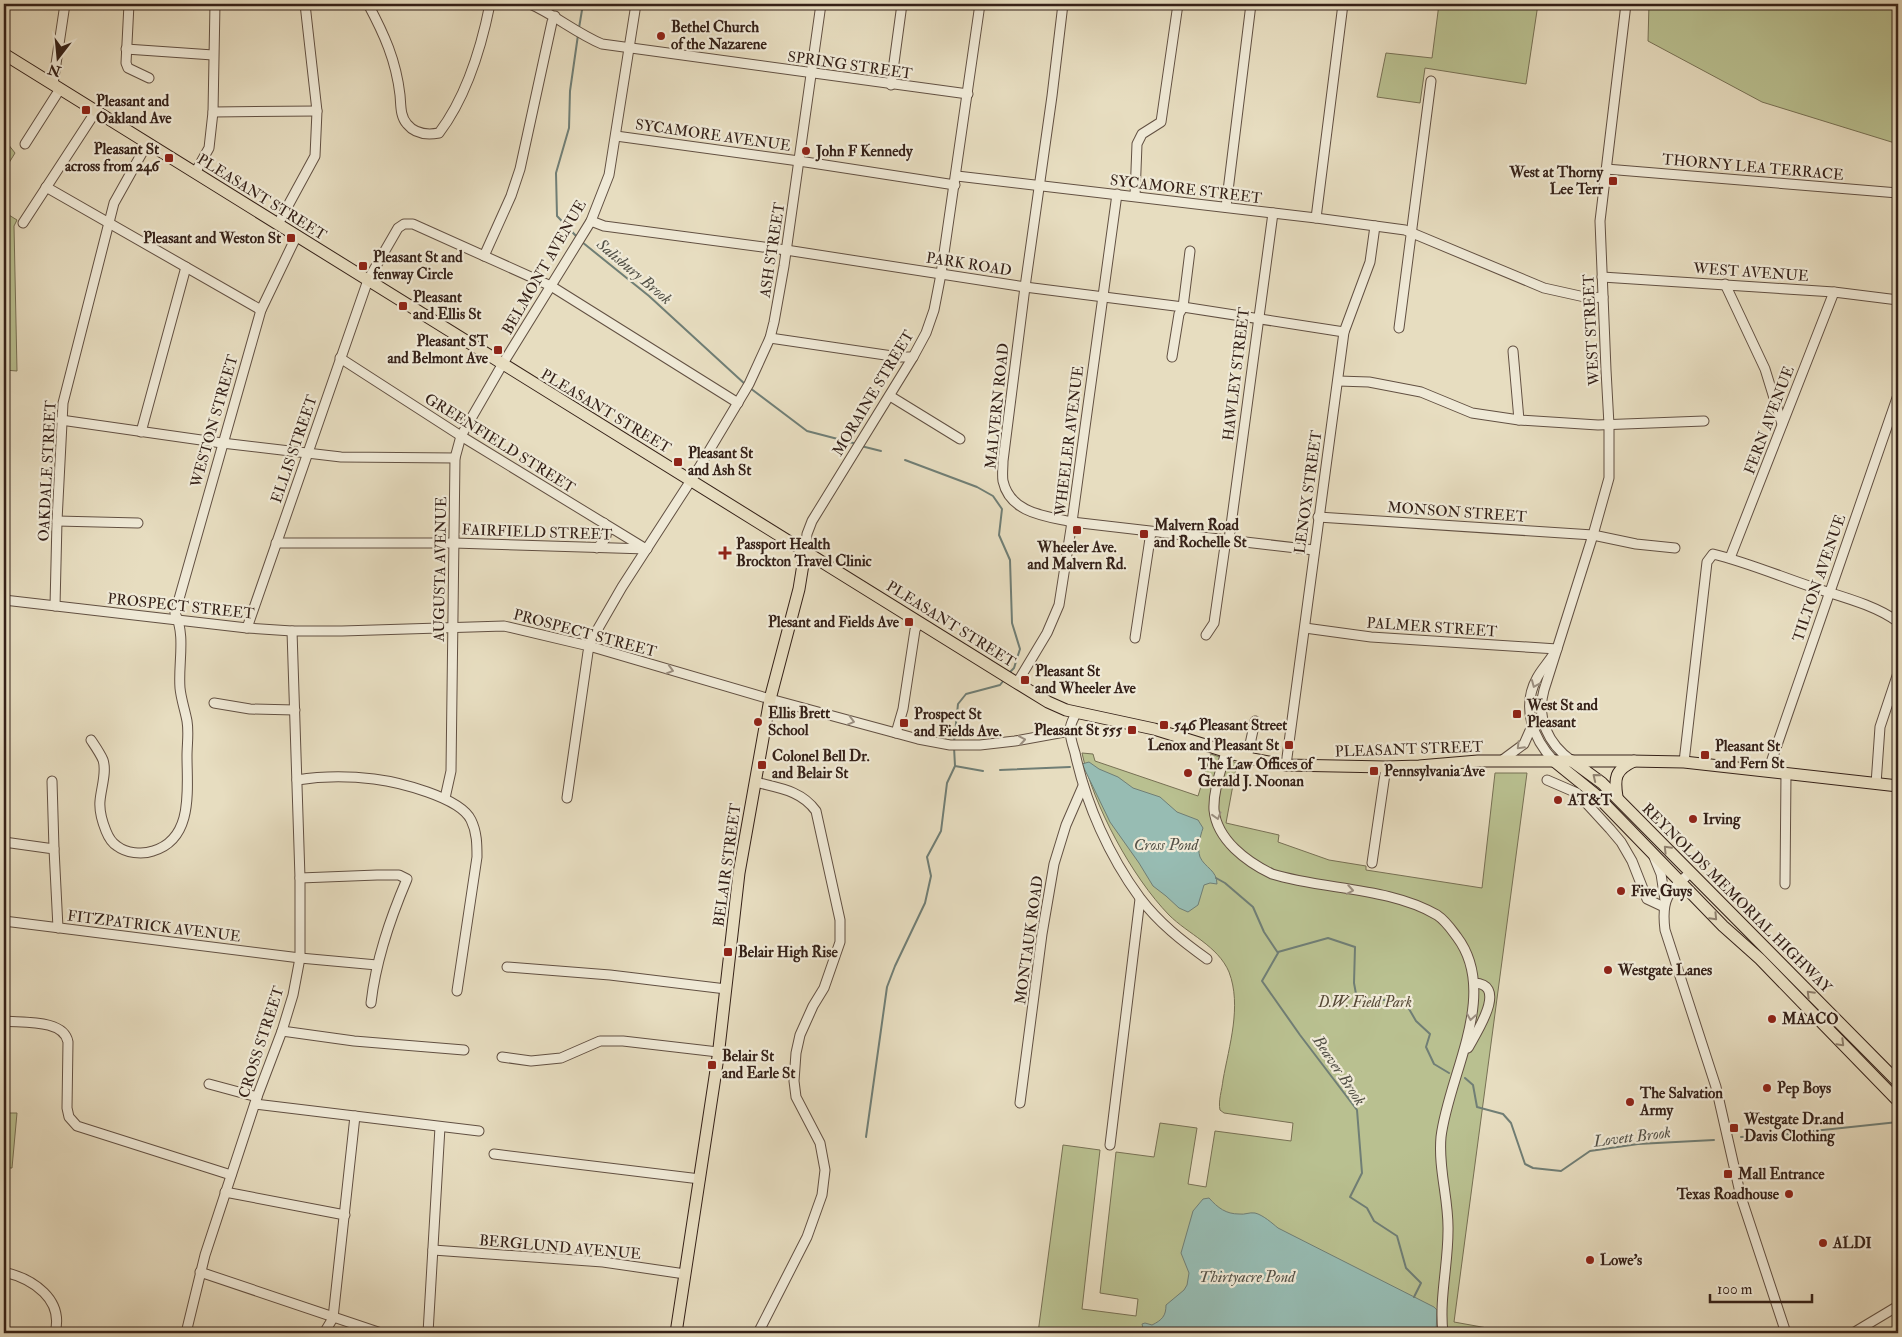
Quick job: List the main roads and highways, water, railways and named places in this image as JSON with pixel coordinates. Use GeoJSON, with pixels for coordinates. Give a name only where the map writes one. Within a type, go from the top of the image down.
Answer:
{"type":"FeatureCollection","features":[{"type":"Feature","properties":{"kind":"main road","name":"PLEASANT STREET"},"geometry":{"type":"LineString","coordinates":[[4,54],[502,365],[1054,704],[1076,712],[1154,729],[1247,758],[1286,765],[1386,767],[1501,761],[1684,762],[1898,786]]}},
{"type":"Feature","properties":{"kind":"main road","name":"BELAIR STREET"},"geometry":{"type":"LineString","coordinates":[[676,1333],[718,1052],[739,873],[770,700],[799,589],[805,552]]}},
{"type":"Feature","properties":{"kind":"main road","name":"REYNOLDS MEMORIAL HIGHWAY"},"geometry":{"type":"LineString","coordinates":[[1554,761],[1596,795],[1729,932],[1760,959],[1898,1101]]}},
{"type":"Feature","properties":{"kind":"main road","name":"REYNOLDS MEMORIAL HIGHWAY"},"geometry":{"type":"LineString","coordinates":[[1572,761],[1597,778],[1617,797],[1690,873],[1896,1079]]}},
{"type":"Feature","properties":{"kind":"main road"},"geometry":{"type":"LineString","coordinates":[[1617,797],[1615,785],[1617,774],[1624,766],[1634,761]]}},
{"type":"Feature","properties":{"kind":"water","name":"Cross Pond"},"geometry":{"type":"Polygon","coordinates":[[[1089,762],[1099,769],[1118,777],[1133,788],[1160,797],[1177,812],[1198,820],[1203,828],[1199,854],[1202,861],[1215,875],[1217,884],[1210,883],[1204,885],[1198,905],[1188,912],[1179,908],[1153,886],[1110,822],[1082,764],[1089,762]]]}},
{"type":"Feature","properties":{"kind":"water","name":"Thirtyacre Pond"},"geometry":{"type":"Polygon","coordinates":[[[1209,1198],[1226,1212],[1261,1215],[1278,1228],[1434,1307],[1437,1310],[1436,1333],[1150,1333],[1143,1328],[1142,1324],[1152,1325],[1161,1319],[1166,1305],[1184,1290],[1187,1285],[1189,1273],[1181,1253],[1193,1211],[1203,1199],[1209,1198]]]}},
{"type":"Feature","properties":{"kind":"waterway","name":"Salisbury Brook"},"geometry":{"type":"LineString","coordinates":[[579,28],[583,4]]}},
{"type":"Feature","properties":{"kind":"waterway","name":"Salisbury Brook"},"geometry":{"type":"LineString","coordinates":[[577,237],[557,216],[556,173],[569,128],[570,91],[578,35]]}},
{"type":"Feature","properties":{"kind":"waterway","name":"Salisbury Brook"},"geometry":{"type":"LineString","coordinates":[[582,242],[649,296],[746,385]]}},
{"type":"Feature","properties":{"kind":"waterway","name":"Salisbury Brook"},"geometry":{"type":"LineString","coordinates":[[750,388],[807,431],[857,444]]}},
{"type":"Feature","properties":{"kind":"waterway","name":"Salisbury Brook"},"geometry":{"type":"LineString","coordinates":[[861,446],[881,451]]}},
{"type":"Feature","properties":{"kind":"waterway","name":"Salisbury Brook"},"geometry":{"type":"LineString","coordinates":[[905,460],[977,487],[993,496],[1002,509],[999,535],[1010,560],[1012,623],[1020,649],[1014,668],[1010,672]]}},
{"type":"Feature","properties":{"kind":"waterway","name":"Salisbury Brook"},"geometry":{"type":"LineString","coordinates":[[954,742],[958,704],[966,694],[1000,685],[1004,680]]}},
{"type":"Feature","properties":{"kind":"waterway","name":"Salisbury Brook"},"geometry":{"type":"LineString","coordinates":[[954,747],[955,766],[983,771]]}},
{"type":"Feature","properties":{"kind":"waterway"},"geometry":{"type":"LineString","coordinates":[[866,1137],[887,987],[925,903],[931,876],[927,857],[941,831],[947,783],[955,766]]}},
{"type":"Feature","properties":{"kind":"waterway","name":"Salisbury Brook"},"geometry":{"type":"LineString","coordinates":[[1000,770],[1070,767]]}},
{"type":"Feature","properties":{"kind":"waterway","name":"Beaver Brook"},"geometry":{"type":"LineString","coordinates":[[1216,878],[1225,883],[1253,907],[1264,932],[1278,953],[1262,981],[1357,1110],[1362,1173],[1350,1197],[1367,1208],[1374,1221],[1397,1236],[1406,1268],[1421,1283],[1414,1297]]}},
{"type":"Feature","properties":{"kind":"waterway","name":"Lovett Brook"},"geometry":{"type":"LineString","coordinates":[[1278,952],[1328,938],[1355,947],[1354,983],[1356,994],[1374,1000],[1405,1002],[1416,1021],[1430,1034],[1426,1047],[1434,1064],[1449,1073]]}},
{"type":"Feature","properties":{"kind":"waterway","name":"Lovett Brook"},"geometry":{"type":"LineString","coordinates":[[1465,1078],[1473,1085],[1477,1107],[1503,1114],[1511,1123],[1525,1164],[1533,1168],[1561,1171],[1590,1151],[1638,1144],[1714,1140]]}},
{"type":"Feature","properties":{"kind":"waterway","name":"Lovett Brook"},"geometry":{"type":"LineString","coordinates":[[1804,1132],[1898,1122]]}},
{"type":"Feature","properties":{"kind":"waterway","name":"Lovett Brook"},"geometry":{"type":"LineString","coordinates":[[1741,1137],[1791,1134]]}},
{"type":"Feature","properties":{"kind":"place","name":"Bethel Church of the Nazarene"},"geometry":{"type":"Point","coordinates":[661,36]}},
{"type":"Feature","properties":{"kind":"place","name":"Pleasant and Oakland Ave"},"geometry":{"type":"Point","coordinates":[86,110]}},
{"type":"Feature","properties":{"kind":"place","name":"John F Kennedy"},"geometry":{"type":"Point","coordinates":[806,151]}},
{"type":"Feature","properties":{"kind":"place","name":"Pleasant St across from 246"},"geometry":{"type":"Point","coordinates":[169,158]}},
{"type":"Feature","properties":{"kind":"place","name":"West at Thorny Lee Terr"},"geometry":{"type":"Point","coordinates":[1613,181]}},
{"type":"Feature","properties":{"kind":"place","name":"Pleasant and Weston St"},"geometry":{"type":"Point","coordinates":[291,238]}},
{"type":"Feature","properties":{"kind":"place","name":"Pleasant St and fenway Circle"},"geometry":{"type":"Point","coordinates":[363,266]}},
{"type":"Feature","properties":{"kind":"place","name":"Pleasant and Ellis St"},"geometry":{"type":"Point","coordinates":[403,306]}},
{"type":"Feature","properties":{"kind":"place","name":"Pleasant ST and Belmont Ave"},"geometry":{"type":"Point","coordinates":[498,350]}},
{"type":"Feature","properties":{"kind":"place","name":"Pleasant St and Ash St"},"geometry":{"type":"Point","coordinates":[678,462]}},
{"type":"Feature","properties":{"kind":"place","name":"Wheeler Ave. and Malvern Rd."},"geometry":{"type":"Point","coordinates":[1077,530]}},
{"type":"Feature","properties":{"kind":"place","name":"Malvern Road and Rochelle St"},"geometry":{"type":"Point","coordinates":[1144,534]}},
{"type":"Feature","properties":{"kind":"place","name":"Passport Health Brockton Travel Clinic"},"geometry":{"type":"Point","coordinates":[725,553]}},
{"type":"Feature","properties":{"kind":"place","name":"Plesant and Fields Ave"},"geometry":{"type":"Point","coordinates":[909,622]}},
{"type":"Feature","properties":{"kind":"place","name":"Pleasant St and Wheeler Ave"},"geometry":{"type":"Point","coordinates":[1025,680]}},
{"type":"Feature","properties":{"kind":"place","name":"West St and Pleasant"},"geometry":{"type":"Point","coordinates":[1517,714]}},
{"type":"Feature","properties":{"kind":"place","name":"Ellis Brett School"},"geometry":{"type":"Point","coordinates":[758,722]}},
{"type":"Feature","properties":{"kind":"place","name":"Prospect St and Fields Ave."},"geometry":{"type":"Point","coordinates":[904,723]}},
{"type":"Feature","properties":{"kind":"place","name":"546 Pleasant Street"},"geometry":{"type":"Point","coordinates":[1164,725]}},
{"type":"Feature","properties":{"kind":"place","name":"Pleasant St 555"},"geometry":{"type":"Point","coordinates":[1132,730]}},
{"type":"Feature","properties":{"kind":"place","name":"Lenox and Pleasant St"},"geometry":{"type":"Point","coordinates":[1289,745]}},
{"type":"Feature","properties":{"kind":"place","name":"Pleasant St and Fern St"},"geometry":{"type":"Point","coordinates":[1705,755]}},
{"type":"Feature","properties":{"kind":"place","name":"Colonel Bell Dr. and Belair St"},"geometry":{"type":"Point","coordinates":[762,765]}},
{"type":"Feature","properties":{"kind":"place","name":"Pennsylvania Ave"},"geometry":{"type":"Point","coordinates":[1374,771]}},
{"type":"Feature","properties":{"kind":"place","name":"The Law Offices of Gerald J. Noonan"},"geometry":{"type":"Point","coordinates":[1188,773]}},
{"type":"Feature","properties":{"kind":"place","name":"AT&T"},"geometry":{"type":"Point","coordinates":[1558,800]}},
{"type":"Feature","properties":{"kind":"place","name":"Irving"},"geometry":{"type":"Point","coordinates":[1693,819]}},
{"type":"Feature","properties":{"kind":"place","name":"Five Guys"},"geometry":{"type":"Point","coordinates":[1621,891]}},
{"type":"Feature","properties":{"kind":"place","name":"Belair High Rise"},"geometry":{"type":"Point","coordinates":[728,952]}},
{"type":"Feature","properties":{"kind":"place","name":"Westgate Lanes"},"geometry":{"type":"Point","coordinates":[1608,970]}},
{"type":"Feature","properties":{"kind":"place","name":"MAACO"},"geometry":{"type":"Point","coordinates":[1772,1019]}},
{"type":"Feature","properties":{"kind":"place","name":"Belair St and Earle St"},"geometry":{"type":"Point","coordinates":[712,1065]}},
{"type":"Feature","properties":{"kind":"place","name":"Pep Boys"},"geometry":{"type":"Point","coordinates":[1767,1088]}},
{"type":"Feature","properties":{"kind":"place","name":"The Salvation Army"},"geometry":{"type":"Point","coordinates":[1630,1102]}},
{"type":"Feature","properties":{"kind":"place","name":"Westgate Dr.and Davis Clothing"},"geometry":{"type":"Point","coordinates":[1734,1128]}},
{"type":"Feature","properties":{"kind":"place","name":"Mall Entrance"},"geometry":{"type":"Point","coordinates":[1728,1174]}},
{"type":"Feature","properties":{"kind":"place","name":"Texas Roadhouse"},"geometry":{"type":"Point","coordinates":[1789,1194]}},
{"type":"Feature","properties":{"kind":"place","name":"ALDI"},"geometry":{"type":"Point","coordinates":[1823,1243]}},
{"type":"Feature","properties":{"kind":"place","name":"Lowe's"},"geometry":{"type":"Point","coordinates":[1590,1260]}},
{"type":"Feature","properties":{"kind":"park label","name":"D.W. Field Park"},"geometry":{"type":"Point","coordinates":[1365,1002]}}]}
